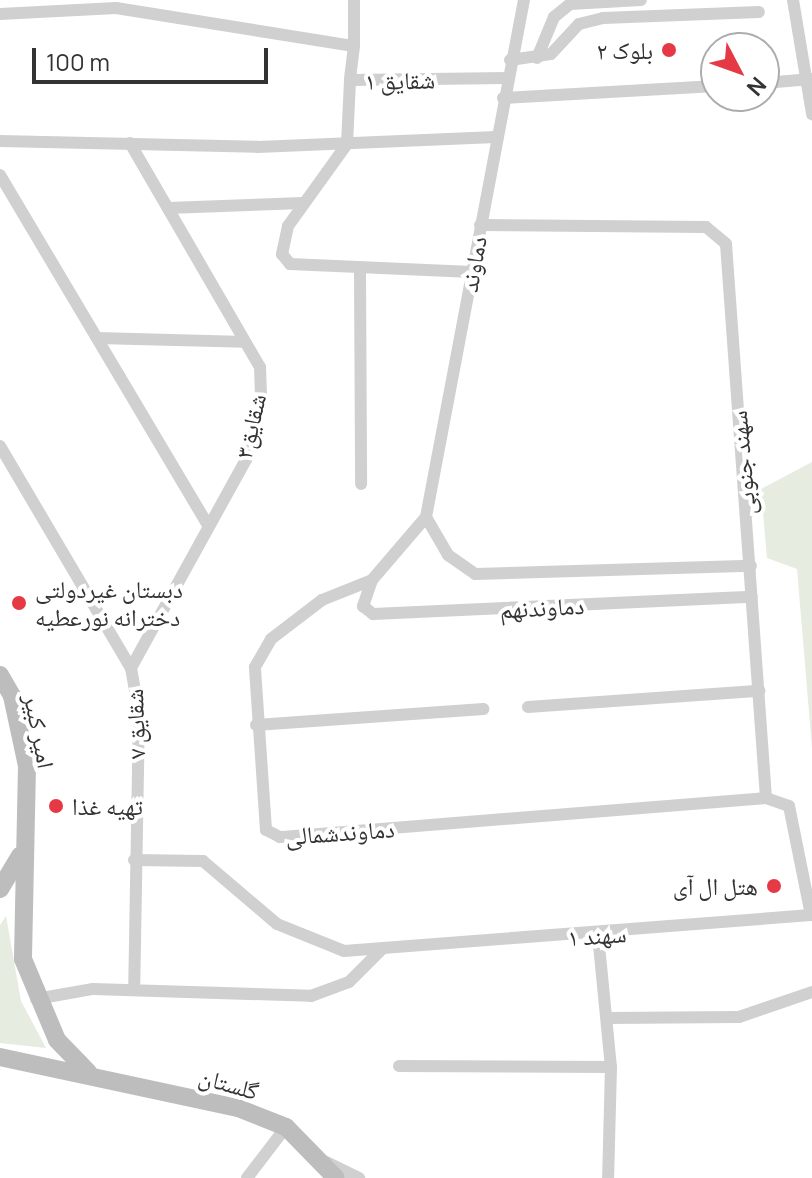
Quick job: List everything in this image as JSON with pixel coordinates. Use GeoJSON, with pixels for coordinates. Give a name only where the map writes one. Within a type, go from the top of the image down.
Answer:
{"type":"FeatureCollection","features":[{"type":"Feature","properties":{"kind":"main road","name":"امیر کبیر"},"geometry":{"type":"LineString","coordinates":[[0,675],[12,696],[27,766],[20,856],[0,889]]}},
{"type":"Feature","properties":{"kind":"main road"},"geometry":{"type":"LineString","coordinates":[[20,856],[23,959],[36,999],[57,1040],[88,1072]]}},
{"type":"Feature","properties":{"kind":"main road","name":"گلستان"},"geometry":{"type":"LineString","coordinates":[[0,1057],[88,1072],[286,1127],[334,1173]]}},
{"type":"Feature","properties":{"kind":"street"},"geometry":{"type":"LineString","coordinates":[[354,0],[354,46]]}},
{"type":"Feature","properties":{"kind":"street"},"geometry":{"type":"LineString","coordinates":[[537,58],[554,17],[570,4],[641,0]]}},
{"type":"Feature","properties":{"kind":"street"},"geometry":{"type":"LineString","coordinates":[[793,0],[809,80],[812,114]]}},
{"type":"Feature","properties":{"kind":"street","name":"دماوند"},"geometry":{"type":"LineString","coordinates":[[426,517],[519,4]]}},
{"type":"Feature","properties":{"kind":"street","name":"شقایق ۱"},"geometry":{"type":"LineString","coordinates":[[0,14],[116,8],[354,46],[350,80],[507,78]]}},
{"type":"Feature","properties":{"kind":"street"},"geometry":{"type":"LineString","coordinates":[[510,60],[551,54],[579,24],[603,18],[759,12]]}},
{"type":"Feature","properties":{"kind":"street"},"geometry":{"type":"LineString","coordinates":[[350,80],[347,144],[303,203],[284,239],[290,264],[360,272],[472,272]]}},
{"type":"Feature","properties":{"kind":"street"},"geometry":{"type":"LineString","coordinates":[[780,82],[809,80]]}},
{"type":"Feature","properties":{"kind":"street"},"geometry":{"type":"LineString","coordinates":[[503,98],[700,87]]}},
{"type":"Feature","properties":{"kind":"street"},"geometry":{"type":"LineString","coordinates":[[347,126],[347,144]]}},
{"type":"Feature","properties":{"kind":"street"},"geometry":{"type":"LineString","coordinates":[[0,141],[347,144],[496,137]]}},
{"type":"Feature","properties":{"kind":"street","name":"شقایق۳"},"geometry":{"type":"LineString","coordinates":[[130,143],[260,367],[261,402],[248,456],[207,524],[131,668]]}},
{"type":"Feature","properties":{"kind":"street"},"geometry":{"type":"LineString","coordinates":[[0,175],[207,524]]}},
{"type":"Feature","properties":{"kind":"street"},"geometry":{"type":"LineString","coordinates":[[168,208],[303,203]]}},
{"type":"Feature","properties":{"kind":"street","name":"سهند جنوبی"},"geometry":{"type":"LineString","coordinates":[[480,225],[706,227],[719,233],[726,244],[766,798]]}},
{"type":"Feature","properties":{"kind":"street"},"geometry":{"type":"LineString","coordinates":[[360,272],[361,484]]}},
{"type":"Feature","properties":{"kind":"street"},"geometry":{"type":"LineString","coordinates":[[97,338],[245,342]]}},
{"type":"Feature","properties":{"kind":"street","name":"شقایق ۷"},"geometry":{"type":"LineString","coordinates":[[0,446],[131,668],[139,713],[134,990]]}},
{"type":"Feature","properties":{"kind":"street"},"geometry":{"type":"LineString","coordinates":[[426,517],[448,555],[475,574],[751,566]]}},
{"type":"Feature","properties":{"kind":"street","name":"دماوندشمالی"},"geometry":{"type":"LineString","coordinates":[[426,517],[372,580],[322,600],[260,650],[256,725],[265,825],[276,837],[766,798]]}},
{"type":"Feature","properties":{"kind":"street","name":"دماوندنهم"},"geometry":{"type":"LineString","coordinates":[[372,580],[363,606],[373,614],[752,597]]}},
{"type":"Feature","properties":{"kind":"street"},"geometry":{"type":"LineString","coordinates":[[528,707],[759,691]]}},
{"type":"Feature","properties":{"kind":"street"},"geometry":{"type":"LineString","coordinates":[[256,725],[483,709]]}},
{"type":"Feature","properties":{"kind":"street"},"geometry":{"type":"LineString","coordinates":[[766,798],[789,806],[811,915]]}},
{"type":"Feature","properties":{"kind":"street","name":"سهند ۱"},"geometry":{"type":"LineString","coordinates":[[134,860],[203,861],[277,924],[344,951],[598,935],[811,915]]}},
{"type":"Feature","properties":{"kind":"street"},"geometry":{"type":"LineString","coordinates":[[598,935],[611,1067],[608,1178]]}},
{"type":"Feature","properties":{"kind":"street"},"geometry":{"type":"LineString","coordinates":[[36,999],[134,990],[311,996],[349,982],[382,949]]}},
{"type":"Feature","properties":{"kind":"street"},"geometry":{"type":"LineString","coordinates":[[608,1018],[739,1017],[812,992]]}},
{"type":"Feature","properties":{"kind":"street"},"geometry":{"type":"LineString","coordinates":[[399,1066],[611,1067]]}},
{"type":"Feature","properties":{"kind":"street"},"geometry":{"type":"LineString","coordinates":[[247,1178],[286,1127]]}},
{"type":"Feature","properties":{"kind":"street"},"geometry":{"type":"LineString","coordinates":[[334,1173],[359,1178]]}},
{"type":"Feature","properties":{"kind":"shaded area"},"geometry":{"type":"Polygon","coordinates":[[[812,462],[812,748],[797,569],[767,558],[761,489],[812,462]]]}},
{"type":"Feature","properties":{"kind":"shaded area"},"geometry":{"type":"Polygon","coordinates":[[[6,916],[21,1001],[46,1048],[0,1043],[0,925],[6,916]]]}},
{"type":"Feature","properties":{"kind":"place","name":"بلوک ۲"},"geometry":{"type":"Point","coordinates":[669,50]}},
{"type":"Feature","properties":{"kind":"place","name":"دبستان غیردولتی دخترانه نورعطیه"},"geometry":{"type":"Point","coordinates":[19,603]}},
{"type":"Feature","properties":{"kind":"place","name":"تهیه غذا"},"geometry":{"type":"Point","coordinates":[56,806]}},
{"type":"Feature","properties":{"kind":"place","name":"هتل ال آی"},"geometry":{"type":"Point","coordinates":[774,886]}}]}
